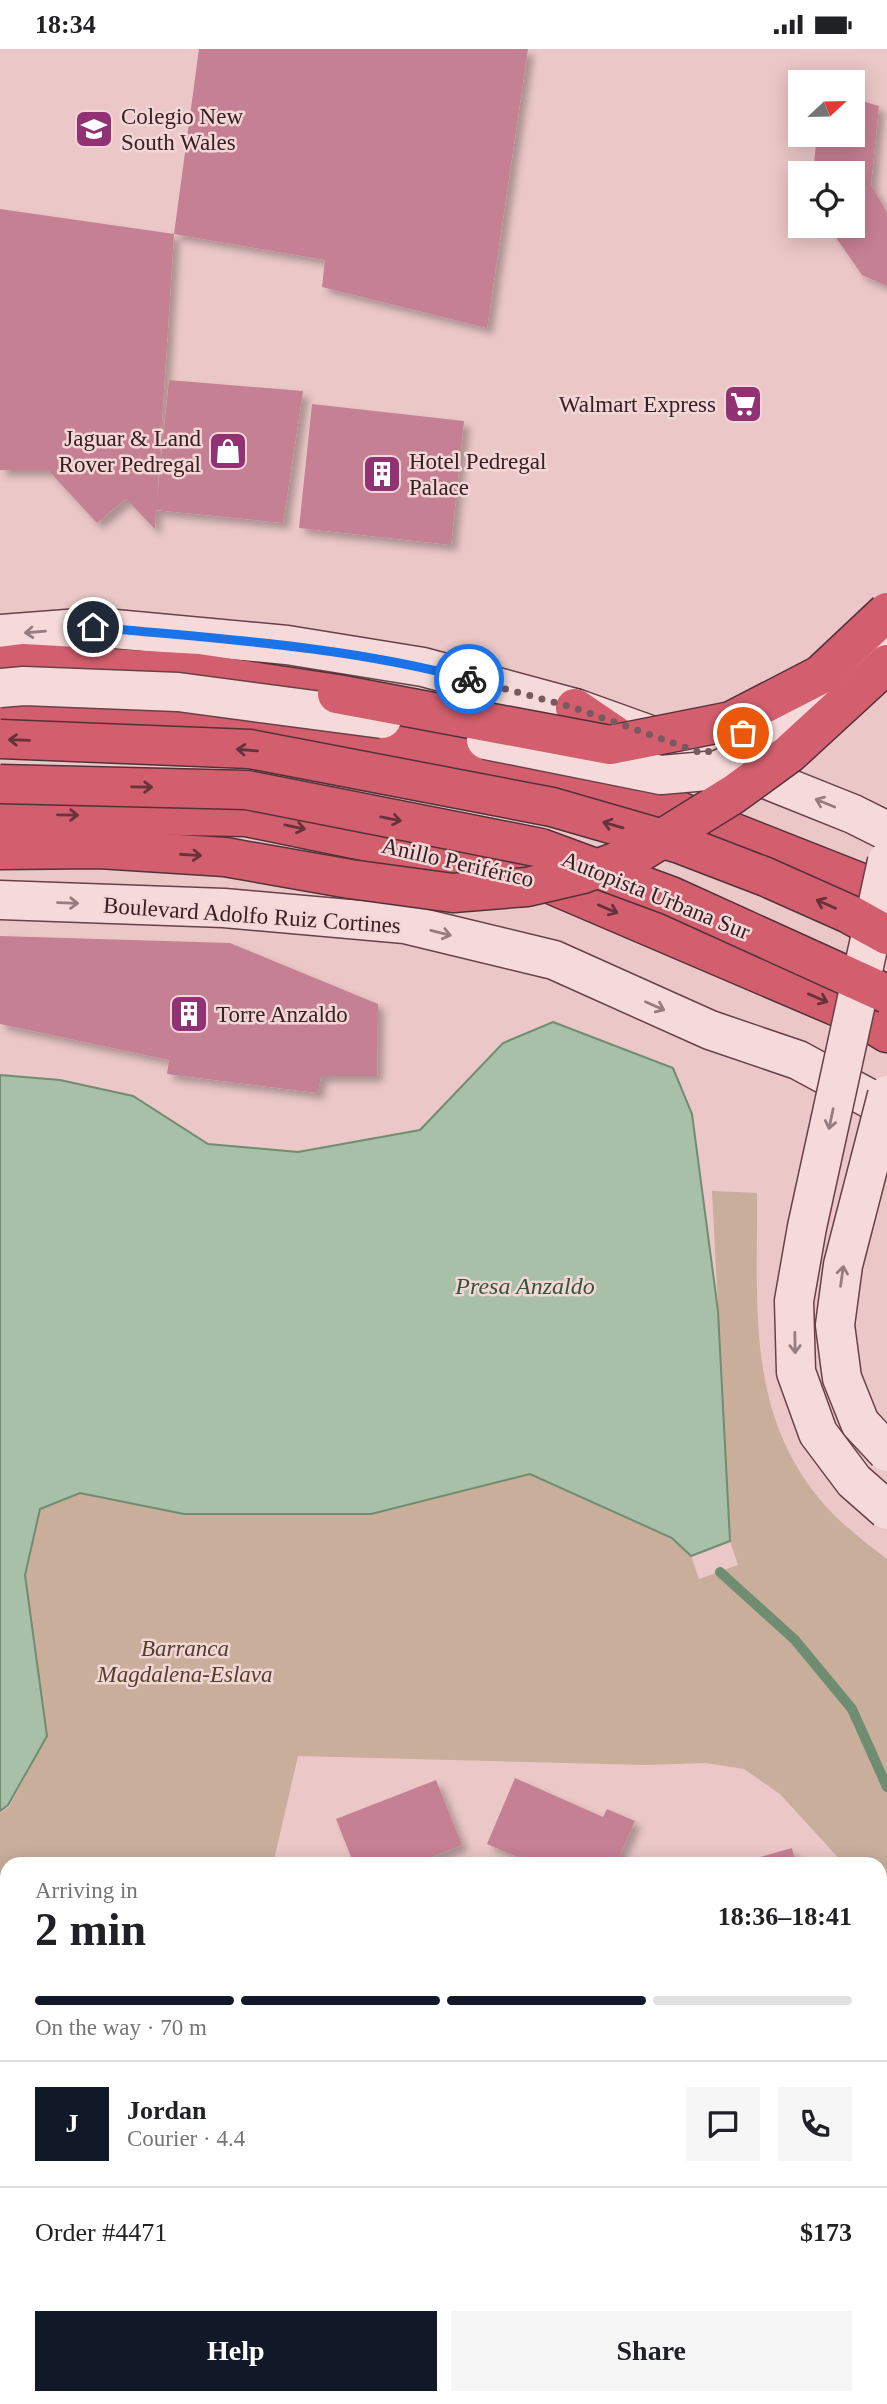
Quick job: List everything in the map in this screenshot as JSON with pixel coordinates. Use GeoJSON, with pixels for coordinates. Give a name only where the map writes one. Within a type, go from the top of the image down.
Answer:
{"type":"FeatureCollection","features":[{"type":"Feature","properties":{"kind":"highway"},"geometry":{"type":"LineString","coordinates":[[0,666],[23,663],[198,673],[337,694],[610,745],[731,722],[820,675],[887,612]]}},
{"type":"Feature","properties":{"kind":"highway"},"geometry":{"type":"LineString","coordinates":[[0,850],[99,849],[225,857],[350,879],[453,893],[527,887],[583,874],[639,853],[712,809],[789,754],[887,664]]}},
{"type":"Feature","properties":{"kind":"highway"},"geometry":{"type":"LineString","coordinates":[[0,708],[257,719],[552,771],[631,792],[887,893]]}},
{"type":"Feature","properties":{"kind":"highway"},"geometry":{"type":"LineString","coordinates":[[575,708],[777,848]]}},
{"type":"Feature","properties":{"kind":"highway","name":"Autopista Urbana Sur"},"geometry":{"type":"LineString","coordinates":[[0,739],[250,749],[552,807],[680,845],[766,877],[849,914],[887,935]]}},
{"type":"Feature","properties":{"kind":"highway","name":"Autopista Urbana Sur"},"geometry":{"type":"LineString","coordinates":[[0,784],[247,790],[541,848],[671,896],[887,994]]}},
{"type":"Feature","properties":{"kind":"highway","name":"Anillo Periférico"},"geometry":{"type":"LineString","coordinates":[[0,813],[246,817],[529,875],[848,1011],[887,1033]]}},
{"type":"Feature","properties":{"kind":"main road"},"geometry":{"type":"LineString","coordinates":[[704,754],[822,690],[842,668],[879,609],[887,591]]}},
{"type":"Feature","properties":{"kind":"main road"},"geometry":{"type":"LineString","coordinates":[[0,634],[93,627],[287,645],[423,667],[575,708],[704,754],[887,831]]}},
{"type":"Feature","properties":{"kind":"main road"},"geometry":{"type":"LineString","coordinates":[[0,688],[24,686],[178,692],[365,716],[661,775],[718,770],[757,751],[853,678],[887,642]]}},
{"type":"Feature","properties":{"kind":"main road"},"geometry":{"type":"LineString","coordinates":[[887,861],[810,1214],[794,1301],[796,1371],[818,1433],[854,1481],[887,1510]]}},
{"type":"Feature","properties":{"kind":"main road","name":"Boulevard Adolfo Ruiz Cortines"},"geometry":{"type":"LineString","coordinates":[[0,900],[224,908],[405,924],[554,960],[710,1030],[797,1060],[887,1108]]}},
{"type":"Feature","properties":{"kind":"main road"},"geometry":{"type":"LineString","coordinates":[[887,1095],[843,1265],[835,1325],[846,1389],[860,1423],[887,1452]]}},
{"type":"Feature","properties":{"kind":"green space","name":"Barranca Magdalena-Eslava"},"geometry":{"type":"Polygon","coordinates":[[[712,1191],[757,1193],[758,1322],[762,1363],[770,1403],[784,1442],[805,1479],[834,1515],[887,1559],[887,1857],[838,1857],[780,1794],[744,1769],[706,1763],[645,1765],[298,1756],[275,1857],[0,1857],[0,1813],[9,1807],[47,1736],[25,1575],[40,1508],[80,1493],[184,1514],[371,1514],[530,1474],[672,1538],[691,1556],[699,1579],[738,1565],[730,1541],[712,1191]]]}},
{"type":"Feature","properties":{"kind":"water","name":"Presa Anzaldo"},"geometry":{"type":"Polygon","coordinates":[[[553,1022],[673,1068],[692,1114],[718,1311],[730,1541],[691,1556],[672,1538],[530,1474],[371,1514],[184,1514],[80,1493],[40,1509],[25,1575],[47,1736],[8,1805],[0,1811],[0,1075],[60,1080],[133,1096],[208,1144],[298,1152],[420,1130],[503,1043],[553,1022]]]}},
{"type":"Feature","properties":{"kind":"building"},"geometry":{"type":"Polygon","coordinates":[[[199,49],[528,49],[487,328],[322,287],[325,260],[174,234],[199,49]]]}},
{"type":"Feature","properties":{"kind":"building"},"geometry":{"type":"Polygon","coordinates":[[[865,102],[879,106],[871,184],[887,213],[887,286],[862,275],[836,238],[865,238],[865,161],[814,161],[816,147],[865,147],[865,102]]]}},
{"type":"Feature","properties":{"kind":"building"},"geometry":{"type":"Polygon","coordinates":[[[0,209],[174,234],[157,499],[169,380],[303,391],[283,523],[156,510],[155,529],[126,499],[97,523],[48,470],[0,470],[0,209]]]}},
{"type":"Feature","properties":{"kind":"building","name":"Hotel Pedregal Palace"},"geometry":{"type":"Polygon","coordinates":[[[312,404],[464,421],[451,545],[299,528],[312,404]]]}},
{"type":"Feature","properties":{"kind":"building","name":"Torre Anzaldo"},"geometry":{"type":"Polygon","coordinates":[[[0,936],[230,943],[378,1004],[377,1076],[321,1076],[318,1093],[167,1074],[169,1060],[0,1024],[0,936]]]}},
{"type":"Feature","properties":{"kind":"building"},"geometry":{"type":"Polygon","coordinates":[[[515,1778],[603,1817],[607,1809],[635,1821],[619,1857],[517,1857],[487,1844],[515,1778]]]}},
{"type":"Feature","properties":{"kind":"building"},"geometry":{"type":"Polygon","coordinates":[[[436,1780],[462,1845],[432,1857],[351,1857],[336,1819],[436,1780]]]}},
{"type":"Feature","properties":{"kind":"building"},"geometry":{"type":"Polygon","coordinates":[[[792,1848],[794,1857],[760,1857],[792,1848]]]}},
{"type":"Feature","properties":{"kind":"waterway"},"geometry":{"type":"LineString","coordinates":[[720,1572],[795,1640],[852,1709],[887,1787]]}},
{"type":"Feature","properties":{"kind":"way so far"},"geometry":{"type":"LineString","coordinates":[[469,679],[575,708],[704,754],[743,733]]}},
{"type":"Feature","properties":{"kind":"place","name":"Colegio New South Wales"},"geometry":{"type":"Point","coordinates":[94,129]}},
{"type":"Feature","properties":{"kind":"place","name":"Walmart Express"},"geometry":{"type":"Point","coordinates":[743,404]}},
{"type":"Feature","properties":{"kind":"place","name":"Jaguar & Land Rover Pedregal"},"geometry":{"type":"Point","coordinates":[228,451]}},
{"type":"Feature","properties":{"kind":"place","name":"Hotel Pedregal Palace"},"geometry":{"type":"Point","coordinates":[382,474]}},
{"type":"Feature","properties":{"kind":"place","name":"Torre Anzaldo"},"geometry":{"type":"Point","coordinates":[189,1014]}},
{"type":"Feature","properties":{"kind":"route"},"geometry":{"type":"LineString","coordinates":[[93,627],[287,645],[423,667],[469,679]]}}]}
